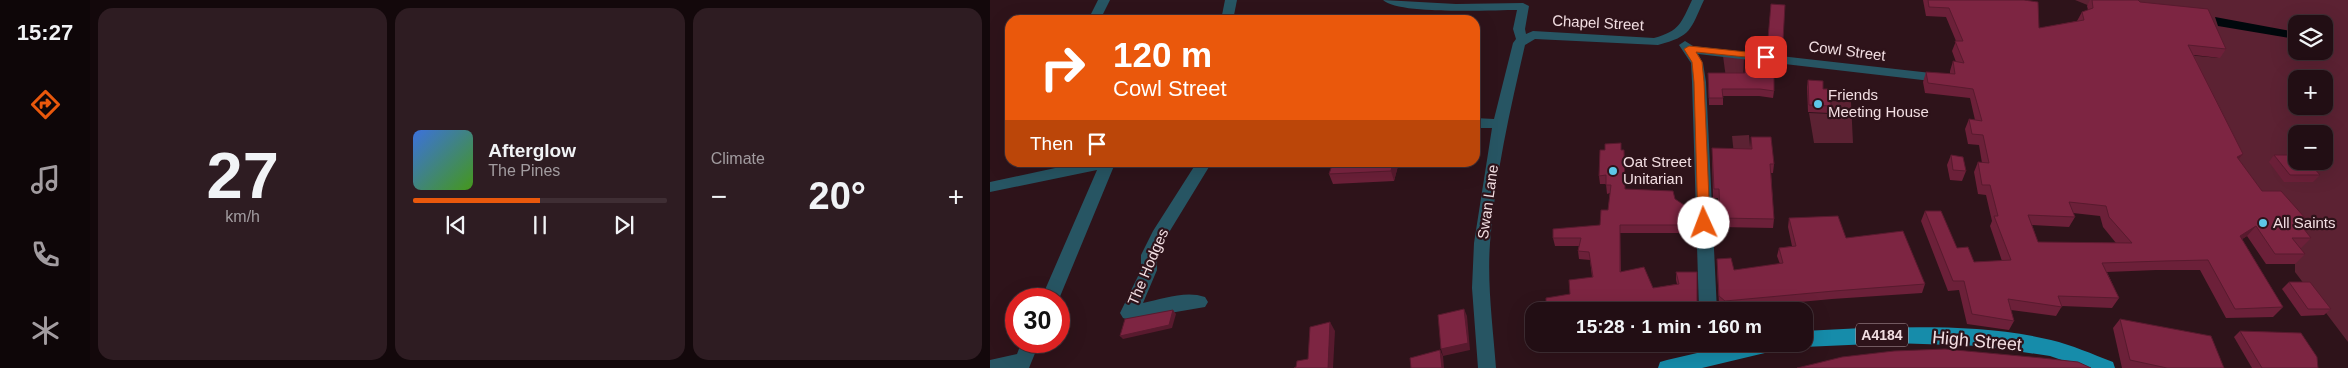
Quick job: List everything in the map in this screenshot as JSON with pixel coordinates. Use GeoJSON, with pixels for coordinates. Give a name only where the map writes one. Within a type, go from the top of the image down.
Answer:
{"type":"FeatureCollection","features":[{"type":"Feature","properties":{"kind":"main road","name":"High Street"},"geometry":{"type":"LineString","coordinates":[[1813,338],[1870,335],[1960,337],[2040,346],[2106,368]]}},
{"type":"Feature","properties":{"kind":"main road"},"geometry":{"type":"LineString","coordinates":[[1667,368],[1708,352]]}},
{"type":"Feature","properties":{"kind":"street"},"geometry":{"type":"LineString","coordinates":[[1096,15],[1104,0]]}},
{"type":"Feature","properties":{"kind":"street"},"geometry":{"type":"LineString","coordinates":[[1228,15],[1231,0]]}},
{"type":"Feature","properties":{"kind":"street"},"geometry":{"type":"LineString","coordinates":[[1389,0],[1417,5],[1456,8],[1524,3],[1519,29],[1522,39]]}},
{"type":"Feature","properties":{"kind":"street"},"geometry":{"type":"LineString","coordinates":[[1673,38],[1684,30],[1689,23],[1698,0]]}},
{"type":"Feature","properties":{"kind":"street","name":"Chapel Street"},"geometry":{"type":"LineString","coordinates":[[1522,39],[1533,35],[1648,42],[1673,38]]}},
{"type":"Feature","properties":{"kind":"street","name":"Cowl Street"},"geometry":{"type":"LineString","coordinates":[[1673,38],[1689,49],[1931,77]]}},
{"type":"Feature","properties":{"kind":"street","name":"Swan Lane"},"geometry":{"type":"LineString","coordinates":[[1487,368],[1481,288],[1482,248],[1500,124],[1516,48],[1522,39]]}},
{"type":"Feature","properties":{"kind":"street"},"geometry":{"type":"LineString","coordinates":[[1689,49],[1697,62],[1699,82],[1708,302]]}},
{"type":"Feature","properties":{"kind":"street"},"geometry":{"type":"LineString","coordinates":[[1480,123],[1500,124]]}},
{"type":"Feature","properties":{"kind":"street"},"geometry":{"type":"LineString","coordinates":[[990,187],[1088,167]]}},
{"type":"Feature","properties":{"kind":"street"},"geometry":{"type":"LineString","coordinates":[[1055,288],[1106,167]]}},
{"type":"Feature","properties":{"kind":"street","name":"The Hodges"},"geometry":{"type":"LineString","coordinates":[[1199,302],[1180,303],[1129,313],[1149,270],[1149,255],[1161,231],[1203,167]]}},
{"type":"Feature","properties":{"kind":"street"},"geometry":{"type":"LineString","coordinates":[[990,368],[1021,365],[1026,353]]}},
{"type":"Feature","properties":{"kind":"shaded area"},"geometry":{"type":"Polygon","coordinates":[[[2075,0],[2348,0],[2348,342],[2295,272],[2295,264],[2283,248],[2301,247],[2254,201],[2187,55],[2219,58],[2075,0]]]}},
{"type":"Feature","properties":{"kind":"shaded area"},"geometry":{"type":"Polygon","coordinates":[[[2215,17],[2288,31],[2288,38],[2218,26],[2215,17]]]}},
{"type":"Feature","properties":{"kind":"shaded area"},"geometry":{"type":"Polygon","coordinates":[[[1723,56],[1744,58],[1743,79],[1726,78],[1723,56]]]}},
{"type":"Feature","properties":{"kind":"shaded area"},"geometry":{"type":"Polygon","coordinates":[[[1831,101],[1851,102],[1853,143],[1814,143],[1809,113],[1832,114],[1831,101]]]}},
{"type":"Feature","properties":{"kind":"shaded area"},"geometry":{"type":"Polygon","coordinates":[[[1749,135],[1751,158],[1734,155],[1732,136],[1749,135]]]}},
{"type":"Feature","properties":{"kind":"building"},"geometry":{"type":"Polygon","coordinates":[[[1928,0],[2024,0],[2038,2],[2039,28],[2084,20],[2082,12],[2093,8],[2092,0],[2138,0],[2140,2],[2208,9],[2226,49],[2188,45],[2243,154],[2237,157],[2262,191],[2281,191],[2306,219],[2296,219],[2311,238],[2292,238],[2305,254],[2275,254],[2256,226],[2240,236],[2283,307],[2235,309],[2208,260],[2102,263],[2119,298],[2058,296],[2062,307],[2008,299],[2014,321],[1972,314],[1964,281],[1953,281],[1925,211],[1941,211],[1957,248],[1968,247],[1974,262],[2011,260],[1994,216],[1998,216],[1990,185],[1982,185],[1978,162],[1989,163],[1983,135],[1972,134],[1969,119],[1982,121],[1973,89],[1928,83],[1926,72],[1955,74],[1953,61],[1964,63],[1955,41],[1963,41],[1949,8],[1929,7],[1928,0]],[[2069,202],[2075,217],[2028,215],[2038,242],[2132,243],[2109,217],[2106,206],[2069,202]]]}},
{"type":"Feature","properties":{"kind":"building"},"geometry":{"type":"Polygon","coordinates":[[[1771,4],[1785,5],[1783,40],[1768,39],[1771,4]]]}},
{"type":"Feature","properties":{"kind":"building"},"geometry":{"type":"Polygon","coordinates":[[[1746,54],[1763,56],[1762,69],[1774,70],[1774,91],[1722,89],[1723,98],[1709,98],[1708,73],[1745,73],[1746,54]]]}},
{"type":"Feature","properties":{"kind":"building","name":"Friends Meeting House"},"geometry":{"type":"Polygon","coordinates":[[[1808,80],[1823,81],[1823,89],[1830,89],[1831,106],[1809,105],[1808,80]]]}},
{"type":"Feature","properties":{"kind":"building"},"geometry":{"type":"Polygon","coordinates":[[[1751,137],[1771,137],[1774,164],[1770,164],[1774,219],[1720,218],[1719,189],[1714,189],[1712,148],[1752,149],[1751,137]]]}},
{"type":"Feature","properties":{"kind":"building"},"geometry":{"type":"Polygon","coordinates":[[[1621,143],[1621,150],[1624,150],[1625,189],[1673,191],[1675,199],[1690,209],[1691,225],[1620,225],[1620,272],[1644,267],[1653,288],[1679,284],[1676,272],[1697,272],[1697,302],[1546,302],[1546,298],[1570,294],[1569,280],[1593,277],[1589,252],[1578,251],[1581,238],[1553,238],[1553,229],[1600,225],[1601,210],[1608,210],[1611,185],[1606,185],[1606,175],[1599,176],[1600,150],[1605,150],[1605,144],[1621,143]]]}},
{"type":"Feature","properties":{"kind":"building"},"geometry":{"type":"Polygon","coordinates":[[[1951,155],[1963,157],[1966,171],[1953,170],[1951,155]]]}},
{"type":"Feature","properties":{"kind":"building"},"geometry":{"type":"Polygon","coordinates":[[[2274,155],[2288,155],[2288,170],[2316,170],[2320,175],[2290,175],[2274,155]]]}},
{"type":"Feature","properties":{"kind":"building"},"geometry":{"type":"Polygon","coordinates":[[[1331,167],[1392,167],[1391,171],[1329,174],[1331,167]]]}},
{"type":"Feature","properties":{"kind":"building"},"geometry":{"type":"Polygon","coordinates":[[[1838,216],[1846,238],[1903,231],[1925,284],[1725,301],[1719,296],[1717,259],[1731,258],[1734,270],[1783,263],[1779,248],[1796,246],[1789,218],[1838,216]]]}},
{"type":"Feature","properties":{"kind":"building"},"geometry":{"type":"Polygon","coordinates":[[[2289,282],[2310,282],[2331,309],[2308,309],[2289,282]]]}},
{"type":"Feature","properties":{"kind":"building"},"geometry":{"type":"Polygon","coordinates":[[[1464,309],[1468,343],[1441,349],[1438,315],[1464,309]]]}},
{"type":"Feature","properties":{"kind":"building"},"geometry":{"type":"Polygon","coordinates":[[[1173,310],[1169,325],[1120,336],[1125,319],[1173,310]]]}},
{"type":"Feature","properties":{"kind":"building"},"geometry":{"type":"Polygon","coordinates":[[[2120,319],[2211,336],[2224,368],[2167,368],[2130,360],[2120,319]]]}},
{"type":"Feature","properties":{"kind":"building"},"geometry":{"type":"Polygon","coordinates":[[[1330,322],[1328,368],[1294,368],[1297,361],[1308,359],[1310,327],[1330,322]]]}},
{"type":"Feature","properties":{"kind":"building"},"geometry":{"type":"Polygon","coordinates":[[[2240,331],[2301,333],[2317,357],[2318,368],[2262,368],[2240,331]]]}},
{"type":"Feature","properties":{"kind":"building"},"geometry":{"type":"Polygon","coordinates":[[[1945,349],[2078,362],[2091,368],[1797,368],[1842,357],[1894,351],[1945,349]]]}},
{"type":"Feature","properties":{"kind":"building"},"geometry":{"type":"Polygon","coordinates":[[[1440,350],[1442,368],[1411,368],[1410,358],[1440,350]]]}},
{"type":"Feature","properties":{"kind":"place","name":"Friends Meeting House"},"geometry":{"type":"Point","coordinates":[1818,104]}},
{"type":"Feature","properties":{"kind":"place","name":"Oat Street Unitarian"},"geometry":{"type":"Point","coordinates":[1613,171]}},
{"type":"Feature","properties":{"kind":"place","name":"All Saints"},"geometry":{"type":"Point","coordinates":[2263,223]}},
{"type":"Feature","properties":{"kind":"route"},"geometry":{"type":"LineString","coordinates":[[1704,223],[1699,82],[1697,62],[1689,49],[1766,57]]}}]}
